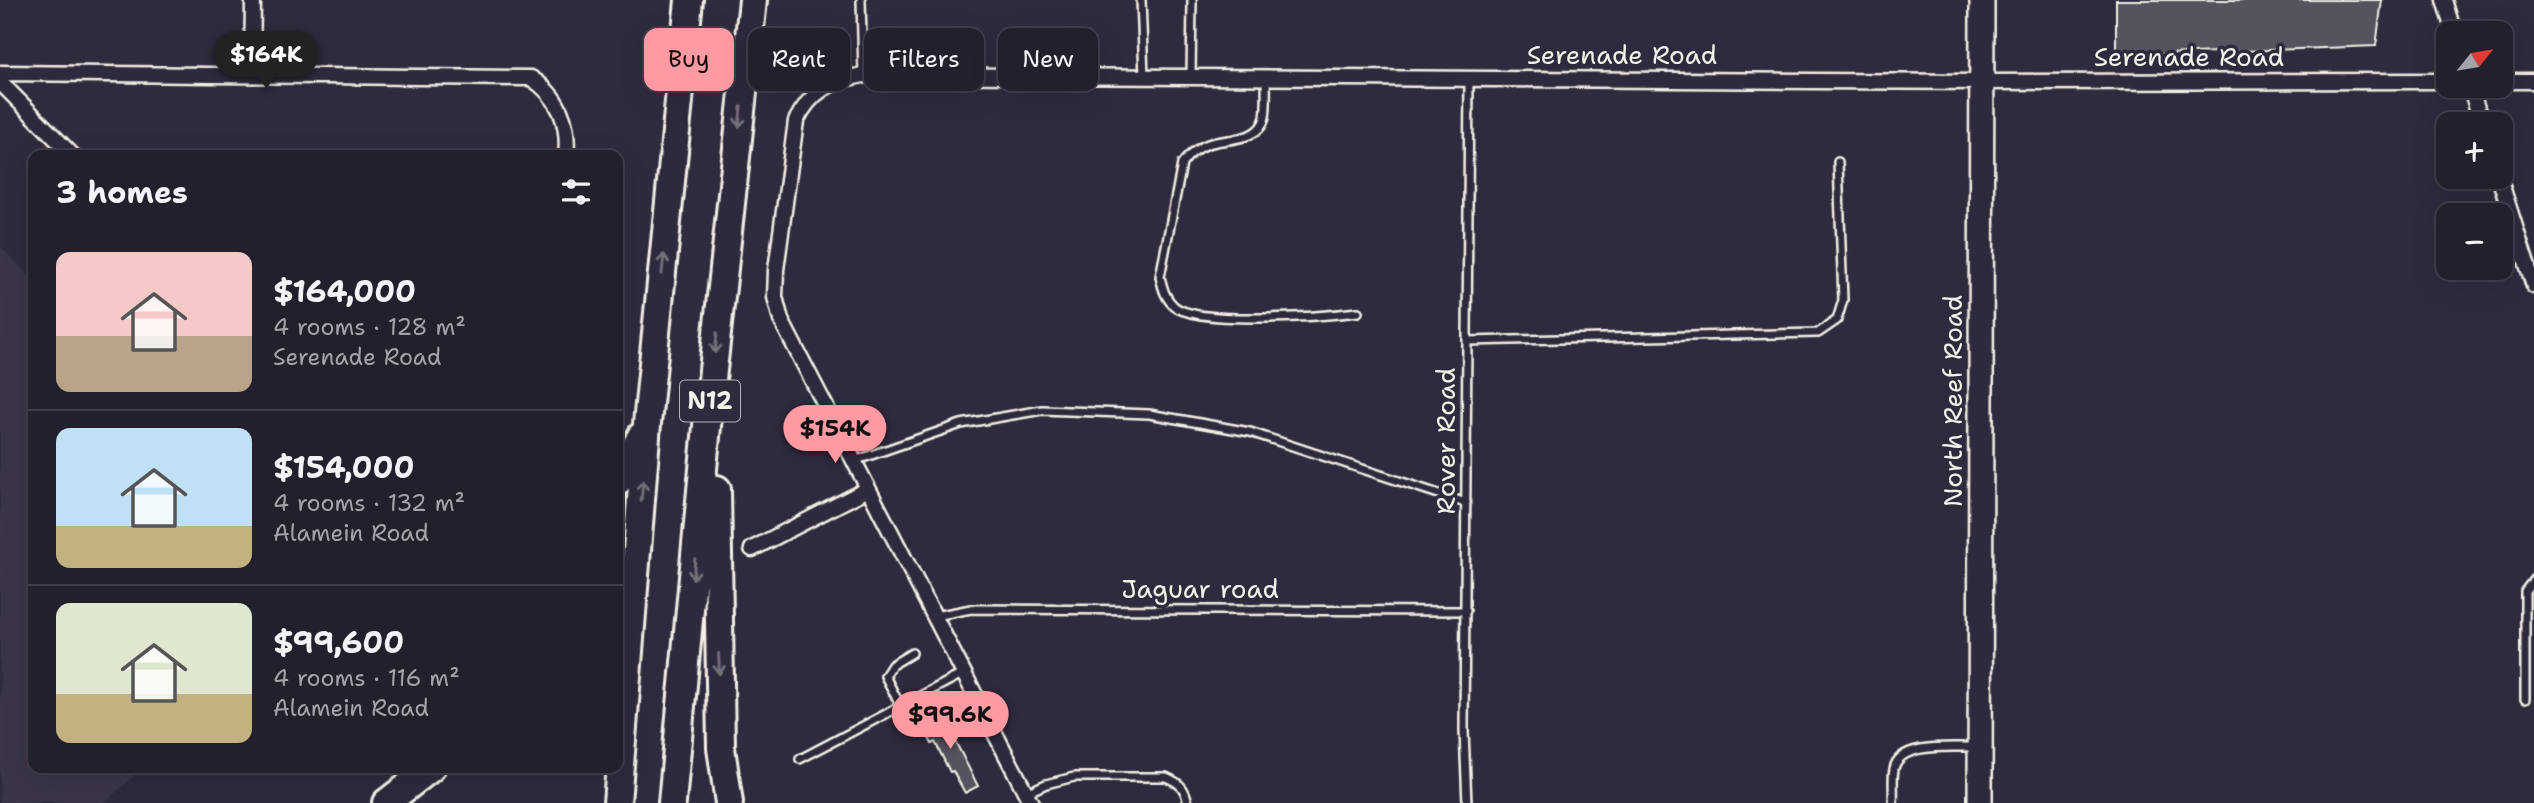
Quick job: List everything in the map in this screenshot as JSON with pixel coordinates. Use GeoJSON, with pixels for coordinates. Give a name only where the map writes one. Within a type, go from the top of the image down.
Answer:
{"type":"FeatureCollection","features":[{"type":"Feature","properties":{"kind":"highway","name":"N12"},"geometry":{"type":"LineString","coordinates":[[623,727],[647,424],[689,0]]}},
{"type":"Feature","properties":{"kind":"highway","name":"N12"},"geometry":{"type":"LineString","coordinates":[[672,803],[707,425],[753,0]]}},
{"type":"Feature","properties":{"kind":"highway"},"geometry":{"type":"LineString","coordinates":[[623,471],[647,424]]}},
{"type":"Feature","properties":{"kind":"highway"},"geometry":{"type":"LineString","coordinates":[[707,425],[717,475],[721,748],[729,803]]}},
{"type":"Feature","properties":{"kind":"highway"},"geometry":{"type":"LineString","coordinates":[[386,803],[425,773]]}},
{"type":"Feature","properties":{"kind":"highway","name":"N12"},"geometry":{"type":"LineString","coordinates":[[617,803],[619,773]]}},
{"type":"Feature","properties":{"kind":"main road","name":"North Reef Road"},"geometry":{"type":"LineString","coordinates":[[1980,803],[1982,0]]}},
{"type":"Feature","properties":{"kind":"street"},"geometry":{"type":"LineString","coordinates":[[252,74],[253,0]]}},
{"type":"Feature","properties":{"kind":"street"},"geometry":{"type":"LineString","coordinates":[[2444,0],[2450,21]]}},
{"type":"Feature","properties":{"kind":"street"},"geometry":{"type":"LineString","coordinates":[[0,73],[531,78],[548,88],[559,107],[565,126],[566,150]]}},
{"type":"Feature","properties":{"kind":"street","name":"Serenade Road"},"geometry":{"type":"LineString","coordinates":[[853,461],[798,356],[781,320],[775,297],[776,270],[796,121],[804,105],[821,89],[840,79],[863,75],[1982,82],[2436,81]]}},
{"type":"Feature","properties":{"kind":"street"},"geometry":{"type":"LineString","coordinates":[[2513,81],[2534,81]]}},
{"type":"Feature","properties":{"kind":"street"},"geometry":{"type":"LineString","coordinates":[[0,82],[67,150]]}},
{"type":"Feature","properties":{"kind":"street"},"geometry":{"type":"LineString","coordinates":[[2503,189],[2534,286]]}},
{"type":"Feature","properties":{"kind":"street"},"geometry":{"type":"LineString","coordinates":[[853,461],[1029,798]]}},
{"type":"Feature","properties":{"kind":"street"},"geometry":{"type":"LineString","coordinates":[[752,549],[868,489]]}},
{"type":"Feature","properties":{"kind":"lane"},"geometry":{"type":"LineString","coordinates":[[861,0],[863,75]]}},
{"type":"Feature","properties":{"kind":"lane"},"geometry":{"type":"LineString","coordinates":[[1141,0],[1144,76]]}},
{"type":"Feature","properties":{"kind":"lane"},"geometry":{"type":"LineString","coordinates":[[1191,77],[1192,0]]}},
{"type":"Feature","properties":{"kind":"lane"},"geometry":{"type":"LineString","coordinates":[[1266,77],[1265,117],[1258,130],[1249,135],[1208,144],[1191,152],[1182,164],[1160,277],[1165,296],[1175,308],[1206,316],[1294,318],[1358,312]]}},
{"type":"Feature","properties":{"kind":"lane","name":"Rover Road"},"geometry":{"type":"LineString","coordinates":[[1467,803],[1464,731],[1469,79]]}},
{"type":"Feature","properties":{"kind":"lane"},"geometry":{"type":"LineString","coordinates":[[1467,341],[1818,333],[1837,320],[1843,300],[1838,162]]}},
{"type":"Feature","properties":{"kind":"lane"},"geometry":{"type":"LineString","coordinates":[[853,461],[961,424],[1042,410],[1149,414],[1250,432],[1466,503]]}},
{"type":"Feature","properties":{"kind":"lane"},"geometry":{"type":"LineString","coordinates":[[2525,699],[2525,591],[2534,579]]}},
{"type":"Feature","properties":{"kind":"lane","name":"Jaguar road"},"geometry":{"type":"LineString","coordinates":[[934,616],[971,609],[1466,611]]}},
{"type":"Feature","properties":{"kind":"lane"},"geometry":{"type":"LineString","coordinates":[[901,707],[885,676],[892,665],[912,653]]}},
{"type":"Feature","properties":{"kind":"lane"},"geometry":{"type":"LineString","coordinates":[[800,760],[964,673]]}},
{"type":"Feature","properties":{"kind":"lane"},"geometry":{"type":"LineString","coordinates":[[1893,803],[1895,766],[1903,754],[1916,749],[1980,747]]}},
{"type":"Feature","properties":{"kind":"lane"},"geometry":{"type":"LineString","coordinates":[[1029,798],[1046,784],[1074,777],[1166,777],[1178,782],[1186,791],[1188,803]]}},
{"type":"Feature","properties":{"kind":"shaded area"},"geometry":{"type":"Polygon","coordinates":[[[0,246],[28,275],[28,773],[137,773],[104,803],[0,803],[0,246]]]}},
{"type":"Feature","properties":{"kind":"building"},"geometry":{"type":"Polygon","coordinates":[[[2116,0],[2382,0],[2376,46],[2116,56],[2116,0]]]}},
{"type":"Feature","properties":{"kind":"building"},"geometry":{"type":"Polygon","coordinates":[[[944,713],[978,786],[965,793],[922,725],[944,713]]]}}]}
